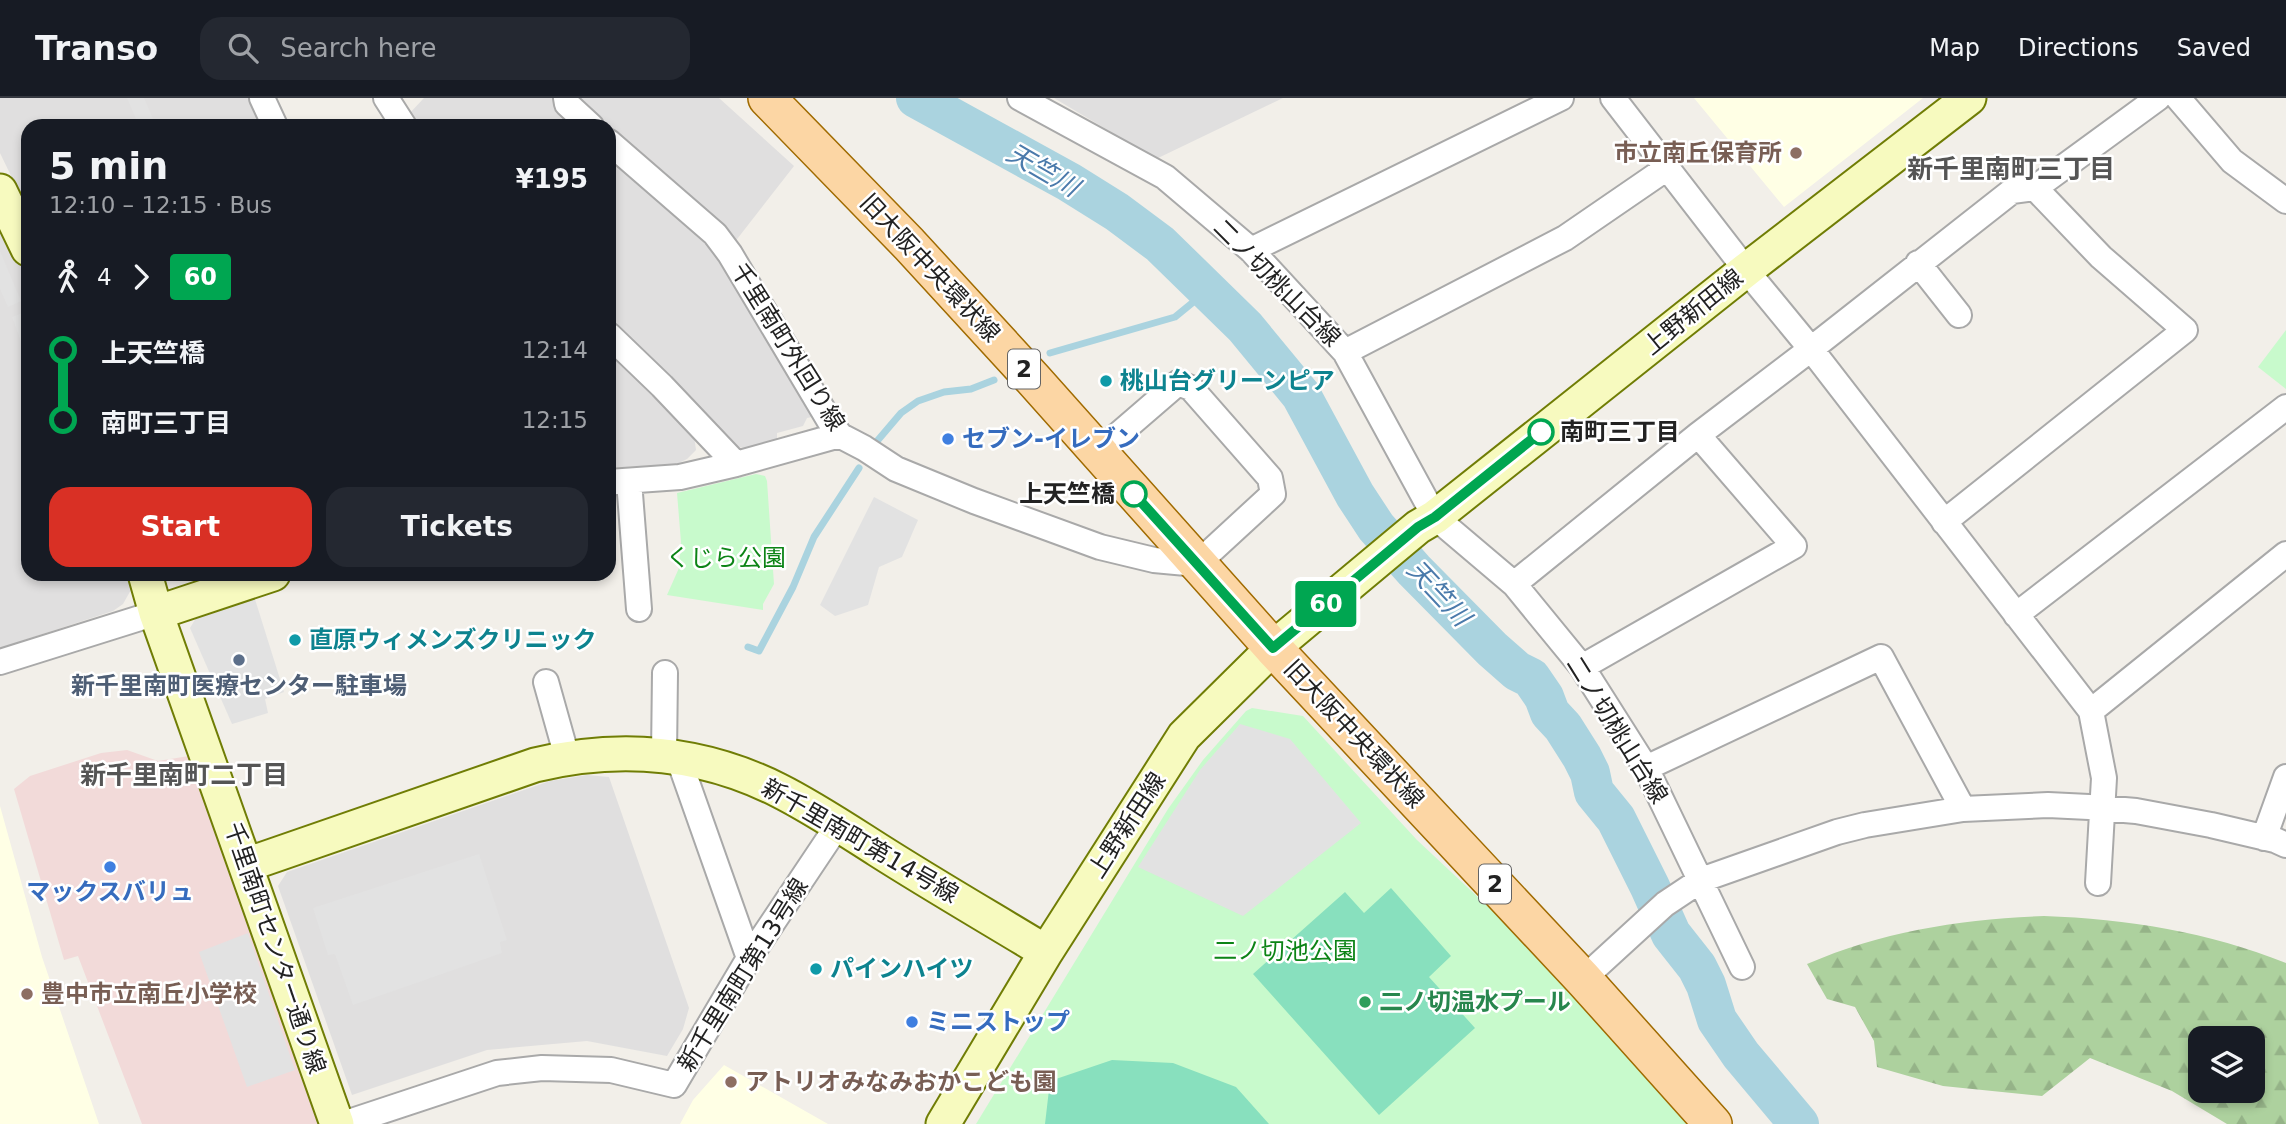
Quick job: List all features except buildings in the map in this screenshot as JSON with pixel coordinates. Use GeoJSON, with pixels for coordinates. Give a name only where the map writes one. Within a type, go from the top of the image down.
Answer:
{"type":"FeatureCollection","features":[{"type":"Feature","properties":{"kind":"main road","name":"旧大阪中央環状線"},"geometry":{"type":"LineString","coordinates":[[766,98],[909,244],[1273,648],[1583,979],[1713,1124]]}},
{"type":"Feature","properties":{"kind":"street"},"geometry":{"type":"LineString","coordinates":[[262,98],[272,119]]}},
{"type":"Feature","properties":{"kind":"street"},"geometry":{"type":"LineString","coordinates":[[386,98],[400,119]]}},
{"type":"Feature","properties":{"kind":"street"},"geometry":{"type":"LineString","coordinates":[[566,98],[567,104],[583,119]]}},
{"type":"Feature","properties":{"kind":"street","name":"二ノ切桃山台線"},"geometry":{"type":"LineString","coordinates":[[1020,98],[1165,177],[1251,250],[1345,352],[1426,522],[1514,584],[1582,667],[1646,768],[1742,967]]}},
{"type":"Feature","properties":{"kind":"street"},"geometry":{"type":"LineString","coordinates":[[1251,250],[1561,98]]}},
{"type":"Feature","properties":{"kind":"street"},"geometry":{"type":"LineString","coordinates":[[1613,98],[2091,711],[2104,778],[2098,883]]}},
{"type":"Feature","properties":{"kind":"street","name":"上野新田線"},"geometry":{"type":"LineString","coordinates":[[943,1124],[1046,952],[1184,736],[1273,648],[1426,522],[1969,98]]}},
{"type":"Feature","properties":{"kind":"street"},"geometry":{"type":"LineString","coordinates":[[1514,584],[1698,435],[2012,191],[2035,188],[2158,98]]}},
{"type":"Feature","properties":{"kind":"street"},"geometry":{"type":"LineString","coordinates":[[2178,98],[2232,160],[2286,201]]}},
{"type":"Feature","properties":{"kind":"street","name":"千里南町外回り線"},"geometry":{"type":"LineString","coordinates":[[616,148],[715,234],[724,245],[831,425],[840,435],[896,469],[1100,547],[1154,560],[1197,564]]}},
{"type":"Feature","properties":{"kind":"street"},"geometry":{"type":"LineString","coordinates":[[1345,352],[1565,238],[1667,168]]}},
{"type":"Feature","properties":{"kind":"street"},"geometry":{"type":"LineString","coordinates":[[1944,522],[2185,330],[2101,257],[2035,188]]}},
{"type":"Feature","properties":{"kind":"street"},"geometry":{"type":"LineString","coordinates":[[0,191],[21,234]]}},
{"type":"Feature","properties":{"kind":"street"},"geometry":{"type":"LineString","coordinates":[[1919,263],[1959,315]]}},
{"type":"Feature","properties":{"kind":"street"},"geometry":{"type":"LineString","coordinates":[[616,342],[736,464]]}},
{"type":"Feature","properties":{"kind":"street"},"geometry":{"type":"LineString","coordinates":[[1098,452],[1178,383],[1191,388],[1270,478],[1273,494],[1197,564]]}},
{"type":"Feature","properties":{"kind":"street"},"geometry":{"type":"LineString","coordinates":[[2016,615],[2286,407]]}},
{"type":"Feature","properties":{"kind":"street"},"geometry":{"type":"LineString","coordinates":[[639,609],[636,567],[619,482],[680,477],[840,435]]}},
{"type":"Feature","properties":{"kind":"street"},"geometry":{"type":"LineString","coordinates":[[1582,667],[1794,546],[1698,435]]}},
{"type":"Feature","properties":{"kind":"street"},"geometry":{"type":"LineString","coordinates":[[2091,711],[2286,554]]}},
{"type":"Feature","properties":{"kind":"street","name":"千里南町センター通り線"},"geometry":{"type":"LineString","coordinates":[[147,581],[337,1124]]}},
{"type":"Feature","properties":{"kind":"street"},"geometry":{"type":"LineString","coordinates":[[0,662],[252,581]]}},
{"type":"Feature","properties":{"kind":"street"},"geometry":{"type":"LineString","coordinates":[[1646,768],[1881,657],[1963,810]]}},
{"type":"Feature","properties":{"kind":"street"},"geometry":{"type":"LineString","coordinates":[[665,673],[671,756],[750,958]]}},
{"type":"Feature","properties":{"kind":"street"},"geometry":{"type":"LineString","coordinates":[[546,682],[567,757]]}},
{"type":"Feature","properties":{"kind":"street","name":"新千里南町第14号線"},"geometry":{"type":"LineString","coordinates":[[246,865],[516,771],[567,757],[616,752],[671,756],[714,764],[792,797],[1046,952]]}},
{"type":"Feature","properties":{"kind":"street"},"geometry":{"type":"LineString","coordinates":[[1583,979],[1665,904],[1701,880],[1838,832],[1924,815],[2048,805],[2136,811],[2275,841],[2286,777]]}},
{"type":"Feature","properties":{"kind":"street","name":"新千里南町第13号線"},"geometry":{"type":"LineString","coordinates":[[343,1124],[497,1073],[542,1068],[611,1070],[674,1085],[750,958],[838,825]]}},
{"type":"Feature","properties":{"kind":"shaded area"},"geometry":{"type":"Polygon","coordinates":[[[0,98],[249,98],[260,119],[21,119],[21,196],[0,153],[0,98]]]}},
{"type":"Feature","properties":{"kind":"shaded area"},"geometry":{"type":"Polygon","coordinates":[[[127,98],[144,98],[153,119],[136,119],[127,98]]]}},
{"type":"Feature","properties":{"kind":"shaded area"},"geometry":{"type":"Polygon","coordinates":[[[424,98],[554,98],[557,112],[566,119],[412,119],[408,115],[424,98]]]}},
{"type":"Feature","properties":{"kind":"shaded area"},"geometry":{"type":"Polygon","coordinates":[[[579,98],[719,98],[794,166],[734,243],[616,133],[616,119],[601,119],[579,98]]]}},
{"type":"Feature","properties":{"kind":"shaded area"},"geometry":{"type":"Polygon","coordinates":[[[1054,98],[1283,98],[1156,159],[1054,98]]]}},
{"type":"Feature","properties":{"kind":"shaded area","name":"市立南丘保育所"},"geometry":{"type":"Polygon","coordinates":[[[1694,98],[1923,98],[1784,207],[1694,98]]]}},
{"type":"Feature","properties":{"kind":"shaded area"},"geometry":{"type":"Polygon","coordinates":[[[616,162],[711,249],[811,413],[812,417],[807,418],[803,426],[777,433],[777,439],[745,448],[737,447],[616,326],[616,162]]]}},
{"type":"Feature","properties":{"kind":"shaded area"},"geometry":{"type":"Polygon","coordinates":[[[0,219],[21,266],[21,581],[132,581],[132,588],[123,604],[113,611],[0,648],[0,219]]]}},
{"type":"Feature","properties":{"kind":"shaded area"},"geometry":{"type":"Polygon","coordinates":[[[0,251],[21,301],[8,307],[0,289],[0,251]]]}},
{"type":"Feature","properties":{"kind":"shaded area"},"geometry":{"type":"Polygon","coordinates":[[[21,313],[21,342],[12,317],[21,313]]]}},
{"type":"Feature","properties":{"kind":"shaded area"},"geometry":{"type":"Polygon","coordinates":[[[616,358],[694,436],[696,450],[677,464],[616,468],[616,358]]]}},
{"type":"Feature","properties":{"kind":"shaded area"},"geometry":{"type":"Polygon","coordinates":[[[874,497],[918,520],[902,557],[879,567],[868,605],[835,616],[820,605],[874,497]]]}},
{"type":"Feature","properties":{"kind":"shaded area","name":"新千里南町医療センター駐車場"},"geometry":{"type":"Polygon","coordinates":[[[254,596],[284,692],[265,699],[268,713],[232,724],[190,628],[196,618],[206,612],[254,596]]]}},
{"type":"Feature","properties":{"kind":"shaded area"},"geometry":{"type":"Polygon","coordinates":[[[1240,724],[1290,739],[1361,823],[1243,916],[1138,867],[1200,770],[1240,724]]]}},
{"type":"Feature","properties":{"kind":"shaded area"},"geometry":{"type":"Polygon","coordinates":[[[127,750],[158,761],[195,755],[324,1124],[142,1124],[78,956],[64,960],[14,789],[30,776],[101,753],[127,750]]]}},
{"type":"Feature","properties":{"kind":"shaded area"},"geometry":{"type":"Polygon","coordinates":[[[587,775],[609,777],[689,1008],[683,1029],[667,1056],[587,1041],[487,1050],[352,1095],[278,886],[287,872],[550,781],[587,775]]]}},
{"type":"Feature","properties":{"kind":"shaded area","name":"豊中市立南丘小学校"},"geometry":{"type":"Polygon","coordinates":[[[0,806],[42,957],[99,1124],[0,1124],[0,806]]]}},
{"type":"Feature","properties":{"kind":"shaded area"},"geometry":{"type":"Polygon","coordinates":[[[479,854],[507,940],[500,942],[502,953],[353,1005],[335,954],[328,955],[313,908],[479,854]]]}},
{"type":"Feature","properties":{"kind":"shaded area"},"geometry":{"type":"Polygon","coordinates":[[[248,933],[295,1070],[247,1087],[199,952],[248,933]]]}},
{"type":"Feature","properties":{"kind":"shaded area","name":"アトリオみなみおかこども園"},"geometry":{"type":"Polygon","coordinates":[[[724,1065],[828,1124],[680,1124],[693,1100],[724,1065]]]}},
{"type":"Feature","properties":{"kind":"green space"},"geometry":{"type":"Polygon","coordinates":[[[2286,330],[2286,389],[2258,367],[2286,330]]]}},
{"type":"Feature","properties":{"kind":"green space","name":"くじら公園"},"geometry":{"type":"Polygon","coordinates":[[[756,474],[765,476],[767,481],[774,584],[763,604],[763,610],[667,595],[679,568],[681,542],[677,493],[756,474]]]}},
{"type":"Feature","properties":{"kind":"green space","name":"二ノ切池公園"},"geometry":{"type":"Polygon","coordinates":[[[1252,708],[1303,716],[1417,840],[1531,947],[1691,1124],[976,1124],[1168,809],[1203,760],[1246,711],[1252,708]]]}},
{"type":"Feature","properties":{"kind":"green space","name":"二ノ切温水プール"},"geometry":{"type":"Polygon","coordinates":[[[1391,888],[1451,956],[1429,977],[1475,1028],[1379,1115],[1253,974],[1345,892],[1364,913],[1391,888]]]}},
{"type":"Feature","properties":{"kind":"green space"},"geometry":{"type":"Polygon","coordinates":[[[2044,916],[2137,924],[2197,935],[2286,963],[2286,1124],[2227,1124],[2192,1103],[2265,1103],[2265,1026],[2188,1026],[2188,1101],[2172,1091],[2090,1058],[2042,1096],[1943,1086],[1877,1067],[1874,1041],[1855,1007],[1827,999],[1807,964],[1894,935],[1983,920],[2044,916]]]}},
{"type":"Feature","properties":{"kind":"green space"},"geometry":{"type":"Polygon","coordinates":[[[1112,1060],[1173,1063],[1236,1087],[1269,1124],[1045,1124],[1050,1081],[1112,1060]]]}},
{"type":"Feature","properties":{"kind":"waterway","name":"天竺川"},"geometry":{"type":"LineString","coordinates":[[916,98],[1069,182],[1117,212],[1160,244],[1245,327],[1301,395],[1355,495],[1376,527],[1492,649],[1517,671],[1531,678],[1544,697],[1550,713],[1563,727],[1582,757],[1590,773],[1594,792],[1616,819],[1671,934],[1697,967],[1717,1020],[1741,1055],[1799,1124]]}},
{"type":"Feature","properties":{"kind":"waterway"},"geometry":{"type":"LineString","coordinates":[[1050,353],[1175,317],[1208,290]]}},
{"type":"Feature","properties":{"kind":"waterway"},"geometry":{"type":"LineString","coordinates":[[878,440],[901,413],[918,401],[944,392],[971,389],[994,380]]}},
{"type":"Feature","properties":{"kind":"waterway"},"geometry":{"type":"LineString","coordinates":[[748,647],[759,651],[793,587],[814,537],[859,468]]}},
{"type":"Feature","properties":{"kind":"bus line","name":"60"},"geometry":{"type":"LineString","coordinates":[[1134,494],[1273,648],[1418,527],[1435,517],[1541,432]]}},
{"type":"Feature","properties":{"kind":"place","name":"市立南丘保育所"},"geometry":{"type":"Point","coordinates":[1796,153]}},
{"type":"Feature","properties":{"kind":"place","name":"桃山台グリーンピア"},"geometry":{"type":"Point","coordinates":[1106,381]}},
{"type":"Feature","properties":{"kind":"place","name":"南町三丁目"},"geometry":{"type":"Point","coordinates":[1541,432]}},
{"type":"Feature","properties":{"kind":"place","name":"セブン-イレブン"},"geometry":{"type":"Point","coordinates":[948,439]}},
{"type":"Feature","properties":{"kind":"place","name":"上天竺橋"},"geometry":{"type":"Point","coordinates":[1134,494]}},
{"type":"Feature","properties":{"kind":"place","name":"直原ウィメンズクリニック"},"geometry":{"type":"Point","coordinates":[295,640]}},
{"type":"Feature","properties":{"kind":"place","name":"新千里南町医療センター駐車場"},"geometry":{"type":"Point","coordinates":[239,660]}},
{"type":"Feature","properties":{"kind":"place","name":"マックスバリュ"},"geometry":{"type":"Point","coordinates":[110,867]}},
{"type":"Feature","properties":{"kind":"place","name":"パインハイツ"},"geometry":{"type":"Point","coordinates":[816,969]}},
{"type":"Feature","properties":{"kind":"place","name":"豊中市立南丘小学校"},"geometry":{"type":"Point","coordinates":[27,994]}},
{"type":"Feature","properties":{"kind":"place","name":"二ノ切温水プール"},"geometry":{"type":"Point","coordinates":[1365,1002]}},
{"type":"Feature","properties":{"kind":"place","name":"ミニストップ"},"geometry":{"type":"Point","coordinates":[912,1022]}},
{"type":"Feature","properties":{"kind":"place","name":"アトリオみなみおかこども園"},"geometry":{"type":"Point","coordinates":[731,1082]}},
{"type":"Feature","properties":{"kind":"district","name":"新千里南町三丁目"},"geometry":{"type":"Point","coordinates":[2011,169]}},
{"type":"Feature","properties":{"kind":"district","name":"新千里南町二丁目"},"geometry":{"type":"Point","coordinates":[184,775]}}]}
